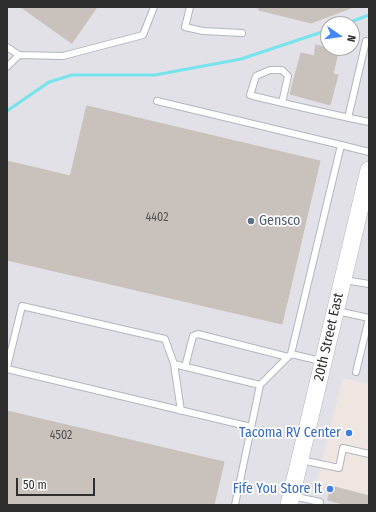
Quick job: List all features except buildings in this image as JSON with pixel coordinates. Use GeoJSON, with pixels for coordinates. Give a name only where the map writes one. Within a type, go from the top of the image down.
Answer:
{"type":"FeatureCollection","features":[{"type":"Feature","properties":{"kind":"main road","name":"20th Street East"},"geometry":{"type":"LineString","coordinates":[[290,500],[369,170]]}},
{"type":"Feature","properties":{"kind":"lane"},"geometry":{"type":"LineString","coordinates":[[7,47],[18,54],[63,56],[143,35],[154,7]]}},
{"type":"Feature","properties":{"kind":"lane"},"geometry":{"type":"LineString","coordinates":[[190,7],[185,27],[203,31],[242,33]]}},
{"type":"Feature","properties":{"kind":"lane"},"geometry":{"type":"LineString","coordinates":[[348,118],[366,41]]}},
{"type":"Feature","properties":{"kind":"lane"},"geometry":{"type":"LineString","coordinates":[[7,67],[18,54]]}},
{"type":"Feature","properties":{"kind":"lane"},"geometry":{"type":"LineString","coordinates":[[282,103],[288,76],[282,70],[270,70],[256,76],[250,95],[282,103],[348,118],[369,122]]}},
{"type":"Feature","properties":{"kind":"lane"},"geometry":{"type":"LineString","coordinates":[[158,101],[369,152]]}},
{"type":"Feature","properties":{"kind":"lane"},"geometry":{"type":"LineString","coordinates":[[235,505],[260,385],[290,356],[341,145]]}},
{"type":"Feature","properties":{"kind":"lane"},"geometry":{"type":"LineString","coordinates":[[343,280],[369,284]]}},
{"type":"Feature","properties":{"kind":"lane"},"geometry":{"type":"LineString","coordinates":[[181,411],[174,364],[165,339],[22,306],[7,368],[181,411],[251,427]]}},
{"type":"Feature","properties":{"kind":"lane"},"geometry":{"type":"LineString","coordinates":[[335,310],[369,318],[356,372]]}},
{"type":"Feature","properties":{"kind":"lane"},"geometry":{"type":"LineString","coordinates":[[185,367],[193,336],[198,334],[290,356],[323,362]]}},
{"type":"Feature","properties":{"kind":"lane"},"geometry":{"type":"LineString","coordinates":[[174,364],[260,385]]}},
{"type":"Feature","properties":{"kind":"lane"},"geometry":{"type":"LineString","coordinates":[[300,459],[339,468],[343,448],[369,454]]}},
{"type":"Feature","properties":{"kind":"lane"},"geometry":{"type":"LineString","coordinates":[[290,500],[320,502],[320,505]]}},
{"type":"Feature","properties":{"kind":"shaded area"},"geometry":{"type":"Polygon","coordinates":[[[7,7],[369,7],[369,384],[343,378],[311,505],[7,505],[7,7]]]}},
{"type":"Feature","properties":{"kind":"shaded area","name":"Fife You Store It"},"geometry":{"type":"Polygon","coordinates":[[[318,482],[369,495],[369,505],[312,505],[318,482]]]}},
{"type":"Feature","properties":{"kind":"waterway"},"geometry":{"type":"LineString","coordinates":[[360,18],[369,15]]}},
{"type":"Feature","properties":{"kind":"waterway"},"geometry":{"type":"LineString","coordinates":[[7,111],[49,82],[72,75],[155,75],[241,59],[320,33]]}},
{"type":"Feature","properties":{"kind":"place","name":"Gensco"},"geometry":{"type":"Point","coordinates":[251,221]}},
{"type":"Feature","properties":{"kind":"place","name":"Tacoma RV Center"},"geometry":{"type":"Point","coordinates":[349,433]}},
{"type":"Feature","properties":{"kind":"place","name":"Fife You Store It"},"geometry":{"type":"Point","coordinates":[330,489]}}]}
